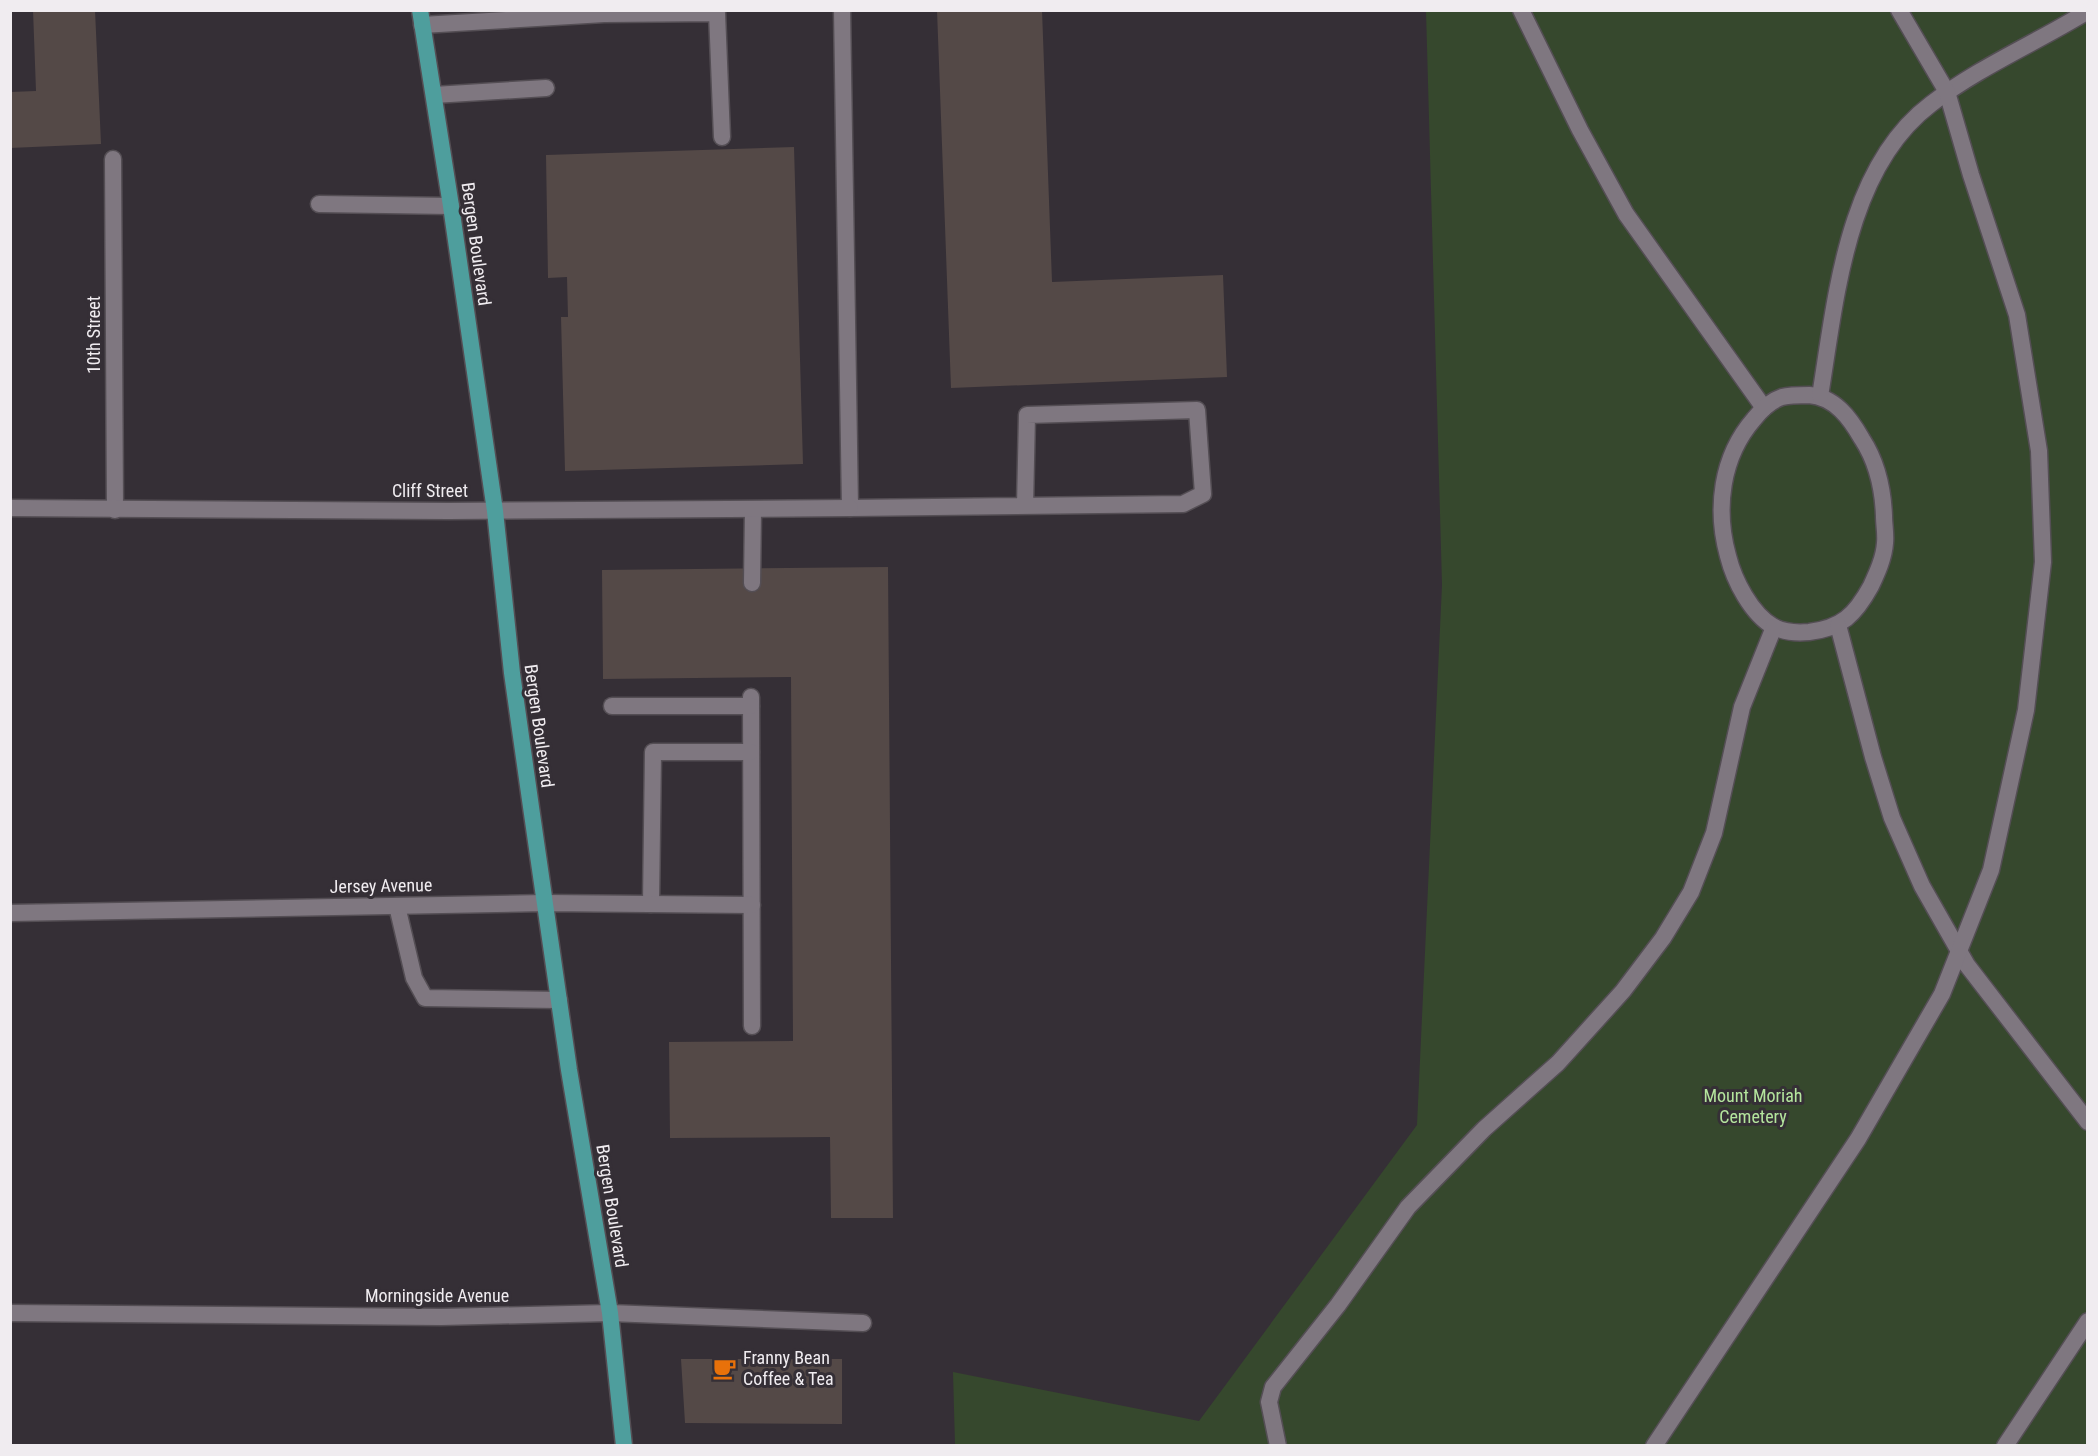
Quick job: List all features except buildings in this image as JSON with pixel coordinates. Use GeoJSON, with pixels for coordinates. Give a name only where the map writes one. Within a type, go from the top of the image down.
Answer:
{"type":"FeatureCollection","features":[{"type":"Feature","properties":{"kind":"main road","name":"Bergen Boulevard"},"geometry":{"type":"LineString","coordinates":[[421,18],[495,511],[512,673],[559,1000],[610,1313],[624,1446]]}},
{"type":"Feature","properties":{"kind":"street"},"geometry":{"type":"LineString","coordinates":[[842,10],[850,508]]}},
{"type":"Feature","properties":{"kind":"street"},"geometry":{"type":"LineString","coordinates":[[1521,10],[1580,130],[1626,214],[1764,408]]}},
{"type":"Feature","properties":{"kind":"street"},"geometry":{"type":"LineString","coordinates":[[1654,1446],[1858,1139],[1942,994],[1991,870],[2026,710],[2043,562],[2039,451],[2017,315],[1947,93],[1899,10]]}},
{"type":"Feature","properties":{"kind":"street"},"geometry":{"type":"LineString","coordinates":[[1820,396],[1840,272],[1865,191],[1895,140],[1928,106],[1972,75],[2088,11]]}},
{"type":"Feature","properties":{"kind":"street"},"geometry":{"type":"LineString","coordinates":[[421,18],[717,13],[722,137]]}},
{"type":"Feature","properties":{"kind":"street"},"geometry":{"type":"LineString","coordinates":[[434,95],[546,88]]}},
{"type":"Feature","properties":{"kind":"street","name":"10th Street"},"geometry":{"type":"LineString","coordinates":[[113,159],[115,510]]}},
{"type":"Feature","properties":{"kind":"street"},"geometry":{"type":"LineString","coordinates":[[319,204],[451,206]]}},
{"type":"Feature","properties":{"kind":"street"},"geometry":{"type":"LineString","coordinates":[[1809,394],[1820,396],[1849,417],[1868,447],[1876,468],[1884,498],[1885,544],[1877,574],[1863,600],[1848,617],[1828,630],[1797,633],[1774,627],[1756,611],[1744,595],[1732,572],[1722,533],[1722,494],[1730,458],[1744,430],[1764,408],[1782,397],[1809,394]]}},
{"type":"Feature","properties":{"kind":"street","name":"Cliff Street"},"geometry":{"type":"LineString","coordinates":[[10,508],[495,511],[753,510],[1183,504],[1203,494],[1197,410],[1027,415],[1025,506]]}},
{"type":"Feature","properties":{"kind":"street"},"geometry":{"type":"LineString","coordinates":[[752,583],[753,510]]}},
{"type":"Feature","properties":{"kind":"street"},"geometry":{"type":"LineString","coordinates":[[1838,625],[1873,757],[1892,818],[1922,886],[1967,965],[2088,1122]]}},
{"type":"Feature","properties":{"kind":"street"},"geometry":{"type":"LineString","coordinates":[[1278,1446],[1269,1402],[1273,1387],[1338,1305],[1408,1207],[1484,1129],[1558,1063],[1623,991],[1663,938],[1691,892],[1714,833],[1743,707],[1774,627]]}},
{"type":"Feature","properties":{"kind":"street"},"geometry":{"type":"LineString","coordinates":[[612,706],[751,701],[752,1026]]}},
{"type":"Feature","properties":{"kind":"street"},"geometry":{"type":"LineString","coordinates":[[651,904],[652,752],[751,752]]}},
{"type":"Feature","properties":{"kind":"street","name":"Jersey Avenue"},"geometry":{"type":"LineString","coordinates":[[10,913],[545,903],[752,905]]}},
{"type":"Feature","properties":{"kind":"street"},"geometry":{"type":"LineString","coordinates":[[397,906],[414,978],[425,998],[559,1000]]}},
{"type":"Feature","properties":{"kind":"street","name":"Morningside Avenue"},"geometry":{"type":"LineString","coordinates":[[10,1313],[441,1317],[610,1313],[863,1323]]}},
{"type":"Feature","properties":{"kind":"street"},"geometry":{"type":"LineString","coordinates":[[2005,1446],[2088,1321]]}},
{"type":"Feature","properties":{"kind":"green space","name":"Mount Moriah Cemetery"},"geometry":{"type":"Polygon","coordinates":[[[1426,11],[2087,11],[2087,1445],[955,1445],[953,1372],[1199,1421],[1417,1125],[1442,585],[1426,11]]]}},
{"type":"Feature","properties":{"kind":"place","name":"Franny Bean Coffee & Tea"},"geometry":{"type":"Point","coordinates":[725,1368]}}]}
